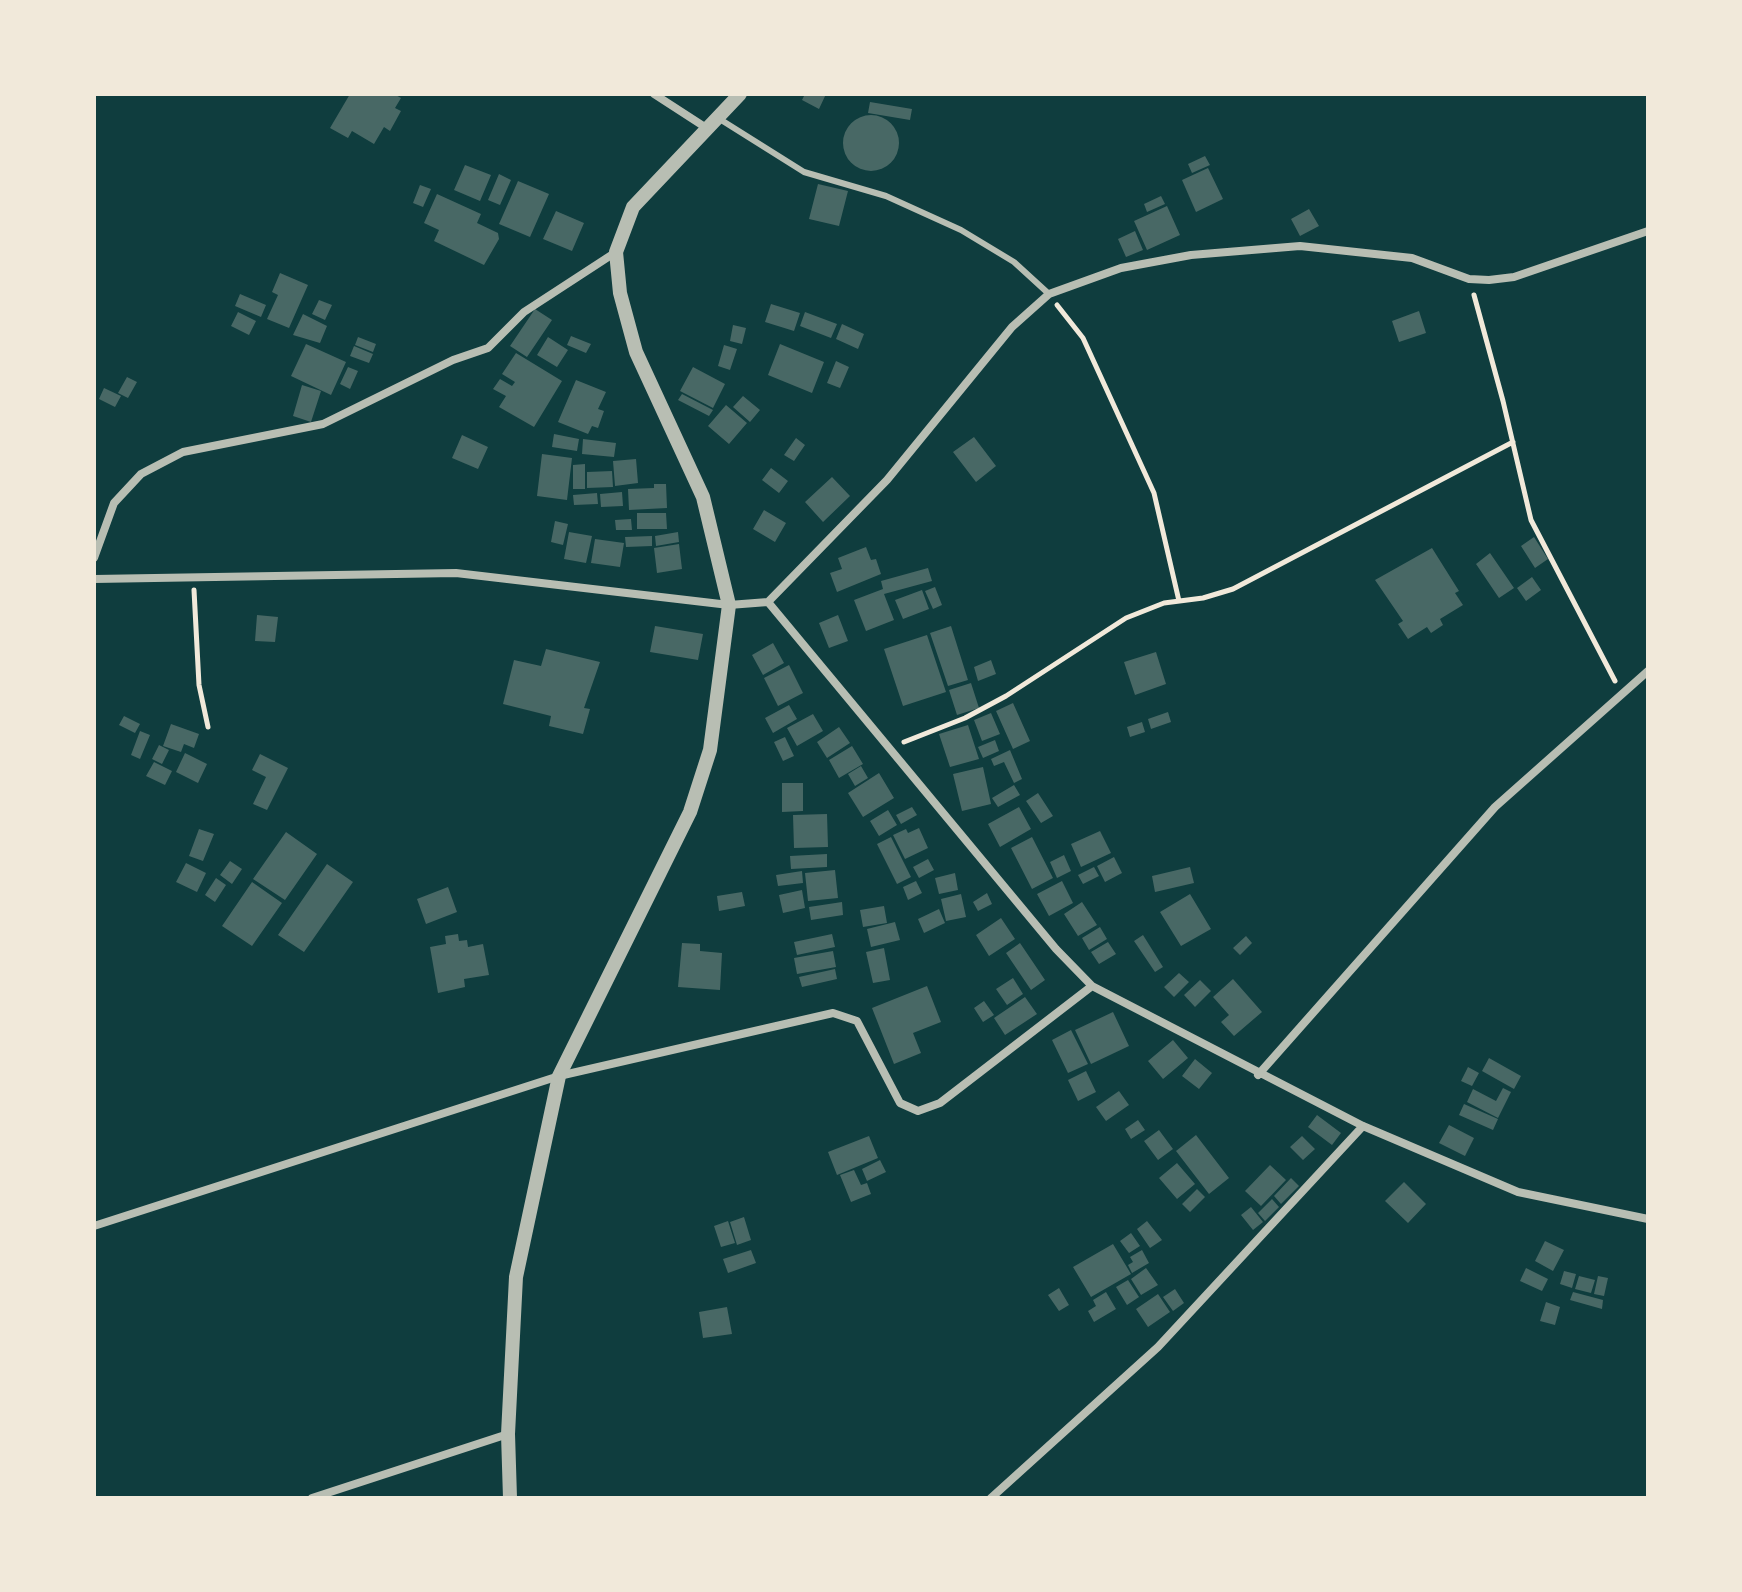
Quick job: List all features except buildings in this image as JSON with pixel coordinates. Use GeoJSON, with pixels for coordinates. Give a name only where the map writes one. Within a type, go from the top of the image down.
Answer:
{"type":"FeatureCollection","features":[{"type":"Feature","properties":{"kind":"street"},"geometry":{"type":"LineString","coordinates":[[654,94],[713,123]]}},
{"type":"Feature","properties":{"kind":"street"},"geometry":{"type":"LineString","coordinates":[[510,1498],[508,1434],[516,1277],[559,1076],[690,812],[710,750],[729,605],[703,497],[636,352],[620,293],[616,252],[633,207],[740,94]]}},
{"type":"Feature","properties":{"kind":"street"},"geometry":{"type":"LineString","coordinates":[[94,579],[456,573],[729,605],[768,602],[887,480],[1012,327],[1049,294],[1121,268],[1191,255],[1300,246],[1412,258],[1469,279],[1514,277],[1648,231]]}},
{"type":"Feature","properties":{"kind":"street"},"geometry":{"type":"LineString","coordinates":[[94,558],[114,503],[141,474],[183,452],[323,424],[453,360],[488,348],[524,312],[616,252]]}},
{"type":"Feature","properties":{"kind":"street"},"geometry":{"type":"LineString","coordinates":[[768,602],[1056,949],[1092,986],[1258,1075],[1363,1126],[1518,1192],[1648,1219]]}},
{"type":"Feature","properties":{"kind":"street"},"geometry":{"type":"LineString","coordinates":[[1258,1075],[1495,807],[1648,671]]}},
{"type":"Feature","properties":{"kind":"street"},"geometry":{"type":"LineString","coordinates":[[94,1226],[559,1076],[833,1013],[857,1021],[900,1103],[918,1111],[940,1103],[1092,986]]}},
{"type":"Feature","properties":{"kind":"street"},"geometry":{"type":"LineString","coordinates":[[991,1498],[1158,1347],[1363,1126]]}},
{"type":"Feature","properties":{"kind":"street"},"geometry":{"type":"LineString","coordinates":[[312,1498],[508,1434]]}},
{"type":"Feature","properties":{"kind":"lane"},"geometry":{"type":"LineString","coordinates":[[713,123],[804,172],[886,196],[961,230],[1014,262],[1049,294]]}},
{"type":"Feature","properties":{"kind":"path"},"geometry":{"type":"LineString","coordinates":[[1469,279],[1531,520],[1621,693]]}},
{"type":"Feature","properties":{"kind":"path"},"geometry":{"type":"LineString","coordinates":[[1049,294],[1083,338],[1154,493],[1179,601]]}},
{"type":"Feature","properties":{"kind":"path"},"geometry":{"type":"LineString","coordinates":[[890,751],[1006,696],[1126,618],[1179,601],[1233,589],[1513,442]]}},
{"type":"Feature","properties":{"kind":"path"},"geometry":{"type":"LineString","coordinates":[[194,577],[199,685],[208,727]]}}]}
